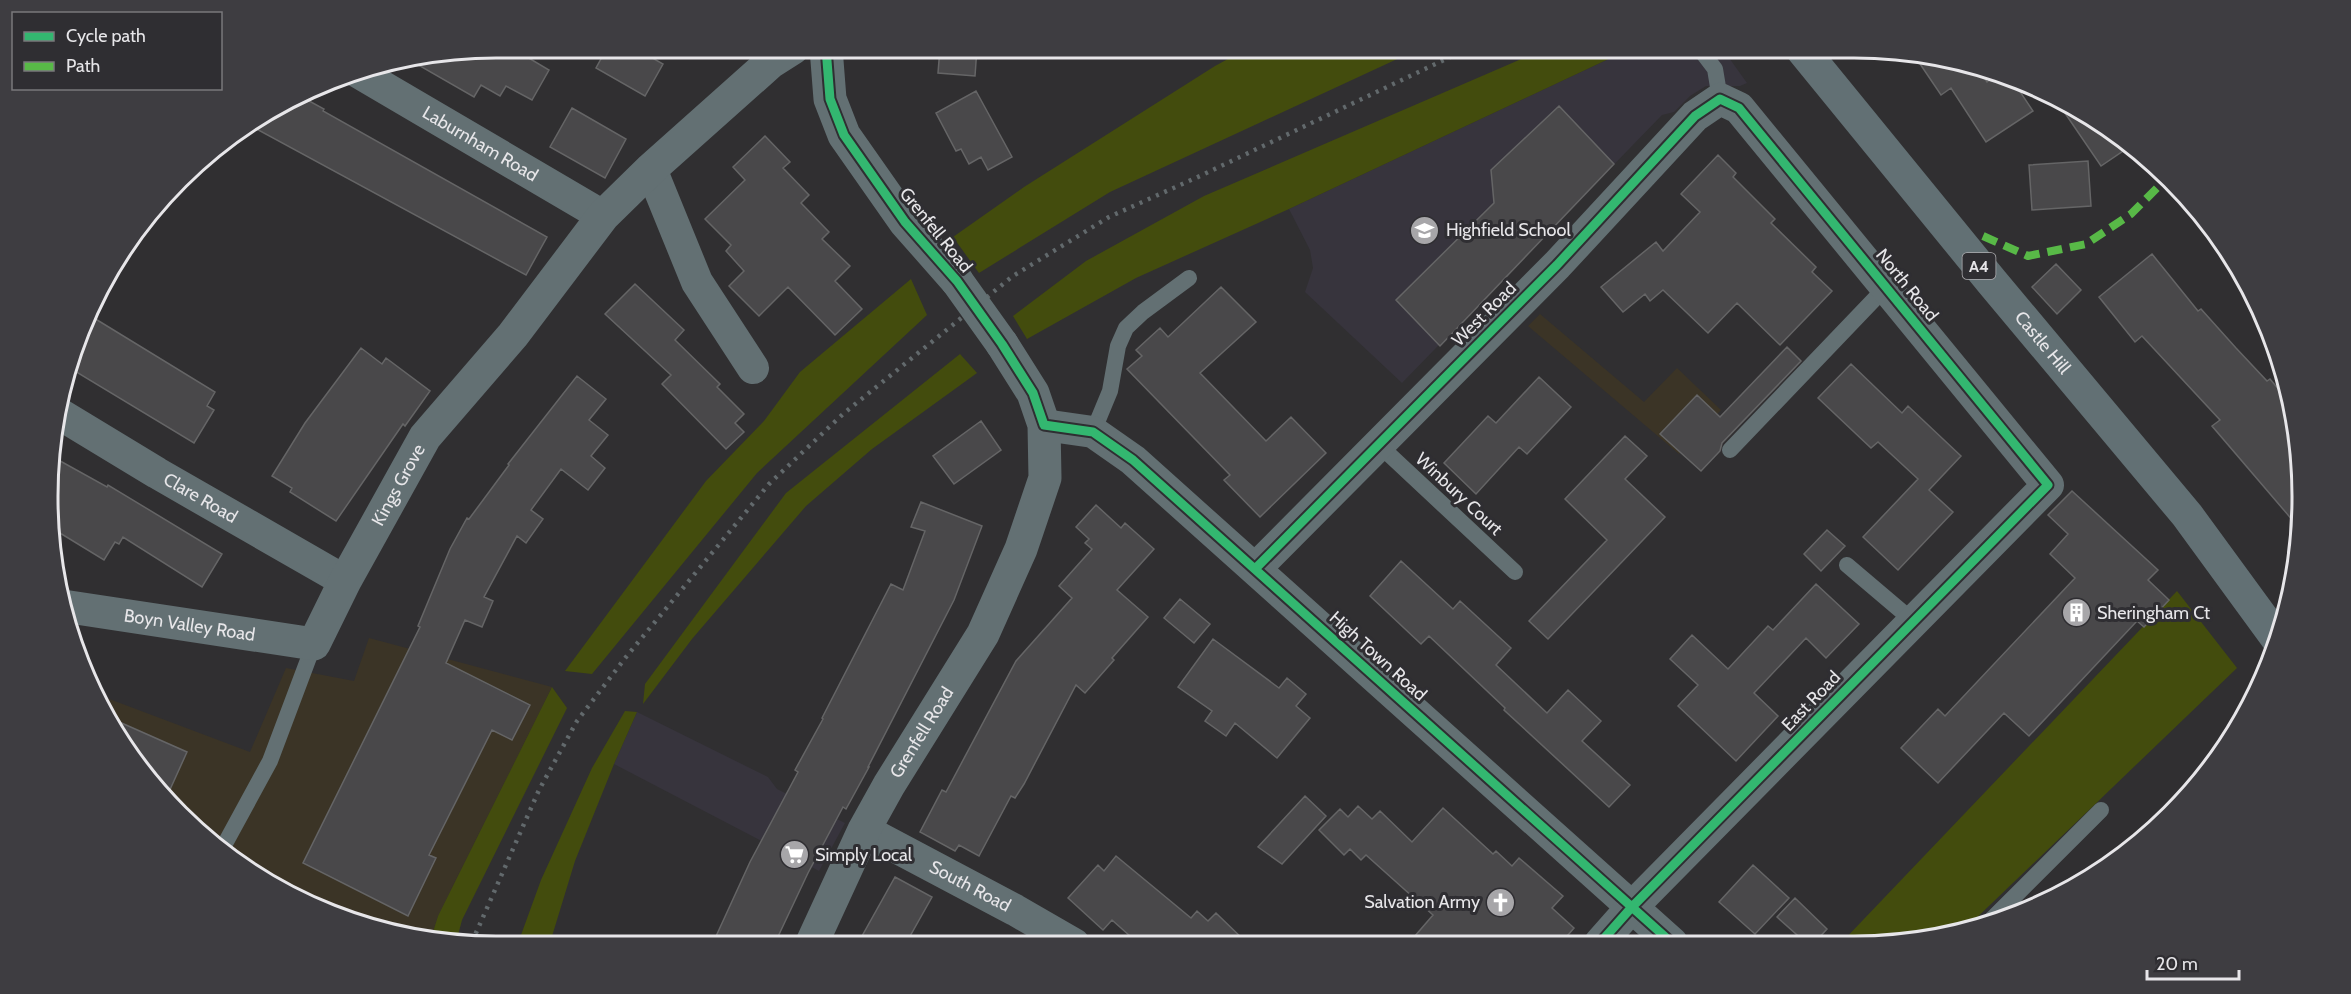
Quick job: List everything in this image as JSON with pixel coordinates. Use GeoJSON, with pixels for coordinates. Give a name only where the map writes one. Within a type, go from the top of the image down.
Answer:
{"type":"FeatureCollection","features":[{"type":"Feature","properties":{"kind":"main road","name":"Castle Hill"},"geometry":{"type":"LineString","coordinates":[[1809,58],[2166,490],[2271,631]]}},
{"type":"Feature","properties":{"kind":"street","name":"Kings Grove"},"geometry":{"type":"LineString","coordinates":[[314,644],[345,581],[425,437],[513,335],[603,216],[651,169],[777,58]]}},
{"type":"Feature","properties":{"kind":"street","name":"Grenfell Road"},"geometry":{"type":"LineString","coordinates":[[815,936],[864,830],[889,785],[983,634],[1017,560],[1045,478],[1044,425],[1033,393],[957,281],[905,222],[844,135],[830,99],[827,58]]}},
{"type":"Feature","properties":{"kind":"street","name":"Laburnham Road"},"geometry":{"type":"LineString","coordinates":[[369,78],[603,216]]}},
{"type":"Feature","properties":{"kind":"street","name":"North Road"},"geometry":{"type":"LineString","coordinates":[[1730,103],[1887,286],[2048,485]]}},
{"type":"Feature","properties":{"kind":"street","name":"West Road"},"geometry":{"type":"LineString","coordinates":[[1256,568],[1557,265],[1695,116],[1730,103]]}},
{"type":"Feature","properties":{"kind":"street"},"geometry":{"type":"LineString","coordinates":[[651,169],[697,282],[753,368]]}},
{"type":"Feature","properties":{"kind":"street","name":"Clare Road"},"geometry":{"type":"LineString","coordinates":[[66,417],[157,474],[345,581]]}},
{"type":"Feature","properties":{"kind":"street","name":"High Town Road"},"geometry":{"type":"LineString","coordinates":[[1044,425],[1093,432],[1133,460],[1664,936]]}},
{"type":"Feature","properties":{"kind":"street","name":"East Road"},"geometry":{"type":"LineString","coordinates":[[1606,936],[1631,908],[2048,485]]}},
{"type":"Feature","properties":{"kind":"street","name":"Boyn Valley Road"},"geometry":{"type":"LineString","coordinates":[[72,607],[314,644]]}},
{"type":"Feature","properties":{"kind":"street","name":"South Road"},"geometry":{"type":"LineString","coordinates":[[864,830],[1060,936]]}},
{"type":"Feature","properties":{"kind":"lane"},"geometry":{"type":"LineString","coordinates":[[1707,58],[1715,69],[1730,103]]}},
{"type":"Feature","properties":{"kind":"lane"},"geometry":{"type":"LineString","coordinates":[[1093,432],[1110,391],[1118,346],[1126,328],[1143,312],[1189,279]]}},
{"type":"Feature","properties":{"kind":"lane"},"geometry":{"type":"LineString","coordinates":[[1730,450],[1887,286]]}},
{"type":"Feature","properties":{"kind":"lane","name":"Winbury Court"},"geometry":{"type":"LineString","coordinates":[[1378,444],[1515,572]]}},
{"type":"Feature","properties":{"kind":"lane"},"geometry":{"type":"LineString","coordinates":[[1847,566],[1913,621]]}},
{"type":"Feature","properties":{"kind":"lane","name":"Kings Grove"},"geometry":{"type":"LineString","coordinates":[[226,842],[270,760],[314,644]]}},
{"type":"Feature","properties":{"kind":"lane"},"geometry":{"type":"LineString","coordinates":[[2001,910],[2101,810]]}},
{"type":"Feature","properties":{"kind":"shaded area","name":"Highfield School"},"geometry":{"type":"Polygon","coordinates":[[[1611,58],[1729,58],[1747,83],[1740,86],[1706,86],[1690,96],[1674,112],[1662,115],[1402,383],[1305,292],[1313,268],[1310,250],[1289,209],[1611,58]]]}},
{"type":"Feature","properties":{"kind":"shaded area"},"geometry":{"type":"Polygon","coordinates":[[[1540,314],[1644,402],[1677,368],[1721,410],[1679,454],[1528,326],[1540,314]]]}},
{"type":"Feature","properties":{"kind":"shaded area"},"geometry":{"type":"Polygon","coordinates":[[[369,638],[552,687],[438,916],[433,931],[384,921],[329,902],[253,862],[208,827],[167,786],[132,741],[108,698],[250,752],[286,668],[354,681],[369,638]]]}},
{"type":"Feature","properties":{"kind":"shaded area"},"geometry":{"type":"Polygon","coordinates":[[[637,712],[768,777],[777,789],[845,823],[819,871],[614,764],[637,712]]]}},
{"type":"Feature","properties":{"kind":"green space"},"geometry":{"type":"Polygon","coordinates":[[[1230,58],[1399,58],[1110,192],[979,273],[953,237],[1024,187],[1230,58]]]}},
{"type":"Feature","properties":{"kind":"green space"},"geometry":{"type":"Polygon","coordinates":[[[1524,58],[1611,58],[1136,278],[1027,339],[1013,316],[1086,261],[1204,196],[1524,58]]]}},
{"type":"Feature","properties":{"kind":"green space"},"geometry":{"type":"Polygon","coordinates":[[[911,279],[927,315],[757,473],[592,674],[565,671],[706,481],[764,421],[800,372],[911,279]]]}},
{"type":"Feature","properties":{"kind":"green space"},"geometry":{"type":"Polygon","coordinates":[[[960,354],[977,373],[872,449],[806,506],[692,639],[643,704],[645,684],[786,493],[960,354]]]}},
{"type":"Feature","properties":{"kind":"green space"},"geometry":{"type":"Polygon","coordinates":[[[2177,591],[2237,668],[1976,918],[1911,932],[1848,936],[2177,591]]]}},
{"type":"Feature","properties":{"kind":"green space"},"geometry":{"type":"Polygon","coordinates":[[[552,687],[567,708],[462,920],[458,934],[433,931],[438,916],[552,687]]]}},
{"type":"Feature","properties":{"kind":"green space"},"geometry":{"type":"Polygon","coordinates":[[[625,711],[637,712],[575,861],[552,936],[521,936],[541,880],[592,768],[625,711]]]}},
{"type":"Feature","properties":{"kind":"building"},"geometry":{"type":"Polygon","coordinates":[[[529,58],[549,70],[532,100],[506,86],[500,96],[481,85],[474,97],[419,66],[468,59],[529,58]]]}},
{"type":"Feature","properties":{"kind":"building"},"geometry":{"type":"Polygon","coordinates":[[[602,58],[652,58],[663,64],[645,96],[596,68],[602,58]]]}},
{"type":"Feature","properties":{"kind":"building"},"geometry":{"type":"Polygon","coordinates":[[[939,58],[976,58],[975,76],[938,73],[939,58]]]}},
{"type":"Feature","properties":{"kind":"building"},"geometry":{"type":"Polygon","coordinates":[[[1920,64],[1967,73],[1985,79],[1987,82],[1990,80],[2020,91],[2033,111],[1986,142],[1951,88],[1941,95],[1920,64]]]}},
{"type":"Feature","properties":{"kind":"building"},"geometry":{"type":"Polygon","coordinates":[[[976,91],[1012,157],[988,170],[981,157],[969,164],[961,149],[956,151],[936,113],[976,91]]]}},
{"type":"Feature","properties":{"kind":"building"},"geometry":{"type":"Polygon","coordinates":[[[309,101],[324,109],[323,111],[547,237],[526,275],[257,129],[309,101]]]}},
{"type":"Feature","properties":{"kind":"building"},"geometry":{"type":"Polygon","coordinates":[[[1559,106],[1614,164],[1440,346],[1396,300],[1494,203],[1491,170],[1559,106]]]}},
{"type":"Feature","properties":{"kind":"building"},"geometry":{"type":"Polygon","coordinates":[[[572,108],[626,139],[605,178],[550,147],[572,108]]]}},
{"type":"Feature","properties":{"kind":"building"},"geometry":{"type":"Polygon","coordinates":[[[2065,113],[2098,132],[2123,151],[2101,166],[2065,113]]]}},
{"type":"Feature","properties":{"kind":"building"},"geometry":{"type":"Polygon","coordinates":[[[765,136],[790,162],[783,168],[809,195],[801,203],[829,232],[822,239],[850,266],[835,281],[862,309],[835,335],[788,287],[759,316],[729,286],[744,271],[726,251],[731,245],[705,219],[745,180],[733,167],[765,136]]]}},
{"type":"Feature","properties":{"kind":"building"},"geometry":{"type":"Polygon","coordinates":[[[1718,155],[1736,173],[1733,177],[1775,219],[1771,223],[1816,267],[1812,272],[1832,291],[1780,345],[1737,303],[1708,333],[1663,290],[1650,301],[1645,294],[1623,312],[1601,287],[1656,242],[1663,251],[1700,212],[1681,194],[1718,155]]]}},
{"type":"Feature","properties":{"kind":"building"},"geometry":{"type":"Polygon","coordinates":[[[2088,161],[2091,206],[2032,210],[2029,165],[2088,161]]]}},
{"type":"Feature","properties":{"kind":"building"},"geometry":{"type":"Polygon","coordinates":[[[2152,254],[2198,311],[2201,309],[2267,381],[2270,379],[2279,390],[2289,440],[2292,468],[2292,520],[2212,426],[2220,420],[2142,336],[2135,342],[2099,297],[2152,254]]]}},
{"type":"Feature","properties":{"kind":"building"},"geometry":{"type":"Polygon","coordinates":[[[2056,264],[2081,290],[2057,314],[2032,287],[2056,264]]]}},
{"type":"Feature","properties":{"kind":"building"},"geometry":{"type":"Polygon","coordinates":[[[635,284],[684,330],[675,340],[720,384],[717,387],[744,414],[735,423],[744,432],[726,449],[662,384],[671,375],[605,314],[635,284]]]}},
{"type":"Feature","properties":{"kind":"building"},"geometry":{"type":"Polygon","coordinates":[[[1221,287],[1256,322],[1200,373],[1266,441],[1291,417],[1326,453],[1260,517],[1224,480],[1230,475],[1127,369],[1142,356],[1136,350],[1160,328],[1168,337],[1221,287]]]}},
{"type":"Feature","properties":{"kind":"building"},"geometry":{"type":"Polygon","coordinates":[[[96,320],[215,392],[207,406],[214,410],[194,443],[77,372],[96,320]]]}},
{"type":"Feature","properties":{"kind":"building"},"geometry":{"type":"Polygon","coordinates":[[[1787,347],[1801,361],[1722,443],[1720,451],[1701,471],[1660,434],[1697,395],[1720,417],[1787,347]]]}},
{"type":"Feature","properties":{"kind":"building"},"geometry":{"type":"Polygon","coordinates":[[[361,348],[382,364],[386,358],[430,391],[405,426],[403,424],[336,521],[290,492],[292,488],[272,476],[305,423],[361,348]]]}},
{"type":"Feature","properties":{"kind":"building"},"geometry":{"type":"Polygon","coordinates":[[[1851,364],[1902,413],[1908,406],[1961,456],[1929,490],[1953,512],[1898,570],[1863,537],[1918,479],[1878,442],[1871,448],[1818,398],[1851,364]]]}},
{"type":"Feature","properties":{"kind":"building"},"geometry":{"type":"Polygon","coordinates":[[[577,376],[606,399],[589,420],[608,435],[591,456],[605,468],[588,490],[561,469],[531,510],[543,519],[526,543],[517,536],[484,597],[493,601],[482,627],[465,620],[446,663],[530,705],[512,740],[492,730],[429,855],[436,858],[408,916],[303,863],[420,627],[418,626],[450,549],[467,518],[469,519],[508,464],[577,376]]]}},
{"type":"Feature","properties":{"kind":"building"},"geometry":{"type":"Polygon","coordinates":[[[1539,377],[1571,407],[1527,454],[1519,447],[1476,494],[1444,463],[1488,416],[1496,423],[1539,377]]]}},
{"type":"Feature","properties":{"kind":"building"},"geometry":{"type":"Polygon","coordinates":[[[981,421],[1001,450],[954,484],[933,456],[981,421]]]}},
{"type":"Feature","properties":{"kind":"building"},"geometry":{"type":"Polygon","coordinates":[[[1625,436],[1647,456],[1625,479],[1665,517],[1548,639],[1529,621],[1607,540],[1565,499],[1625,436]]]}},
{"type":"Feature","properties":{"kind":"building"},"geometry":{"type":"Polygon","coordinates":[[[60,461],[107,487],[108,485],[222,554],[202,587],[123,537],[119,544],[115,542],[104,560],[60,533],[60,461]]]}},
{"type":"Feature","properties":{"kind":"building","name":"Sheringham Ct"},"geometry":{"type":"Polygon","coordinates":[[[2072,491],[2158,570],[2148,580],[2169,600],[2144,627],[2137,621],[2029,736],[2004,713],[1938,783],[1901,748],[1938,709],[1945,716],[2075,578],[2050,554],[2068,534],[2048,515],[2072,491]]]}},
{"type":"Feature","properties":{"kind":"building"},"geometry":{"type":"Polygon","coordinates":[[[921,502],[982,526],[954,600],[869,767],[846,809],[843,807],[808,873],[778,936],[716,936],[750,862],[798,772],[795,770],[891,584],[903,590],[925,531],[911,527],[921,502]]]}},
{"type":"Feature","properties":{"kind":"building"},"geometry":{"type":"Polygon","coordinates":[[[1096,505],[1121,528],[1125,523],[1154,549],[1117,590],[1148,617],[1085,693],[1076,685],[1024,784],[1015,798],[1011,796],[979,856],[959,845],[955,851],[920,832],[942,790],[946,792],[1016,661],[1072,598],[1059,586],[1092,549],[1085,543],[1089,539],[1076,527],[1096,505]]]}},
{"type":"Feature","properties":{"kind":"building"},"geometry":{"type":"Polygon","coordinates":[[[1827,530],[1845,546],[1821,571],[1804,554],[1827,530]]]}},
{"type":"Feature","properties":{"kind":"building"},"geometry":{"type":"Polygon","coordinates":[[[1401,561],[1453,609],[1460,601],[1511,648],[1496,665],[1547,713],[1568,690],[1601,721],[1582,741],[1630,785],[1609,807],[1504,710],[1505,708],[1429,636],[1421,644],[1370,596],[1401,561]]]}},
{"type":"Feature","properties":{"kind":"building"},"geometry":{"type":"Polygon","coordinates":[[[1816,584],[1859,624],[1826,658],[1806,638],[1754,693],[1778,716],[1736,761],[1678,706],[1698,685],[1670,659],[1692,635],[1728,669],[1768,626],[1773,630],[1816,584]]]}},
{"type":"Feature","properties":{"kind":"building"},"geometry":{"type":"Polygon","coordinates":[[[1180,599],[1210,624],[1194,643],[1164,618],[1180,599]]]}},
{"type":"Feature","properties":{"kind":"building"},"geometry":{"type":"Polygon","coordinates":[[[1213,639],[1279,688],[1287,678],[1306,694],[1296,706],[1310,718],[1277,758],[1235,723],[1226,736],[1205,721],[1212,711],[1178,687],[1213,639]]]}},
{"type":"Feature","properties":{"kind":"building"},"geometry":{"type":"Polygon","coordinates":[[[121,723],[187,752],[170,789],[132,741],[121,723]]]}},
{"type":"Feature","properties":{"kind":"building"},"geometry":{"type":"Polygon","coordinates":[[[1305,796],[1326,816],[1282,864],[1258,847],[1305,796]]]}},
{"type":"Feature","properties":{"kind":"building"},"geometry":{"type":"Polygon","coordinates":[[[1358,806],[1372,819],[1380,811],[1412,842],[1443,808],[1493,854],[1496,851],[1512,866],[1519,858],[1563,896],[1552,908],[1574,928],[1567,936],[1415,936],[1433,915],[1366,855],[1361,860],[1350,849],[1344,855],[1319,830],[1340,809],[1348,817],[1358,806]]]}},
{"type":"Feature","properties":{"kind":"building"},"geometry":{"type":"Polygon","coordinates":[[[1116,856],[1191,918],[1197,911],[1208,921],[1216,913],[1240,936],[1130,936],[1112,920],[1103,930],[1068,898],[1098,865],[1104,871],[1116,856]]]}},
{"type":"Feature","properties":{"kind":"building"},"geometry":{"type":"Polygon","coordinates":[[[1753,865],[1789,898],[1755,934],[1719,902],[1753,865]]]}},
{"type":"Feature","properties":{"kind":"building"},"geometry":{"type":"Polygon","coordinates":[[[895,877],[932,897],[910,936],[862,936],[895,877]]]}},
{"type":"Feature","properties":{"kind":"building"},"geometry":{"type":"Polygon","coordinates":[[[1795,898],[1827,929],[1821,936],[1798,936],[1777,917],[1795,898]]]}},
{"type":"Feature","properties":{"kind":"railway"},"geometry":{"type":"LineString","coordinates":[[475,935],[539,790],[577,721],[626,657],[769,484],[843,414],[1013,276],[1109,217],[1448,58]]}},
{"type":"Feature","properties":{"kind":"marked path"},"geometry":{"type":"LineString","coordinates":[[1983,236],[2028,256],[2086,244],[2131,214],[2161,184]]}},
{"type":"Feature","properties":{"kind":"cycle path"},"geometry":{"type":"LineString","coordinates":[[827,58],[830,99],[844,135],[905,222],[957,281],[1002,344],[1033,393],[1044,425],[1093,432],[1133,460],[1664,936]]}},
{"type":"Feature","properties":{"kind":"cycle path"},"geometry":{"type":"LineString","coordinates":[[1256,568],[1557,265],[1695,116],[1720,99],[1739,108],[2048,485],[1631,908],[1606,936]]}},
{"type":"Feature","properties":{"kind":"place","name":"Highfield School"},"geometry":{"type":"Point","coordinates":[1425,230]}},
{"type":"Feature","properties":{"kind":"place","name":"Sheringham Ct"},"geometry":{"type":"Point","coordinates":[2076,613]}},
{"type":"Feature","properties":{"kind":"place","name":"Simply Local"},"geometry":{"type":"Point","coordinates":[794,855]}},
{"type":"Feature","properties":{"kind":"place","name":"Salvation Army"},"geometry":{"type":"Point","coordinates":[1501,902]}}]}
